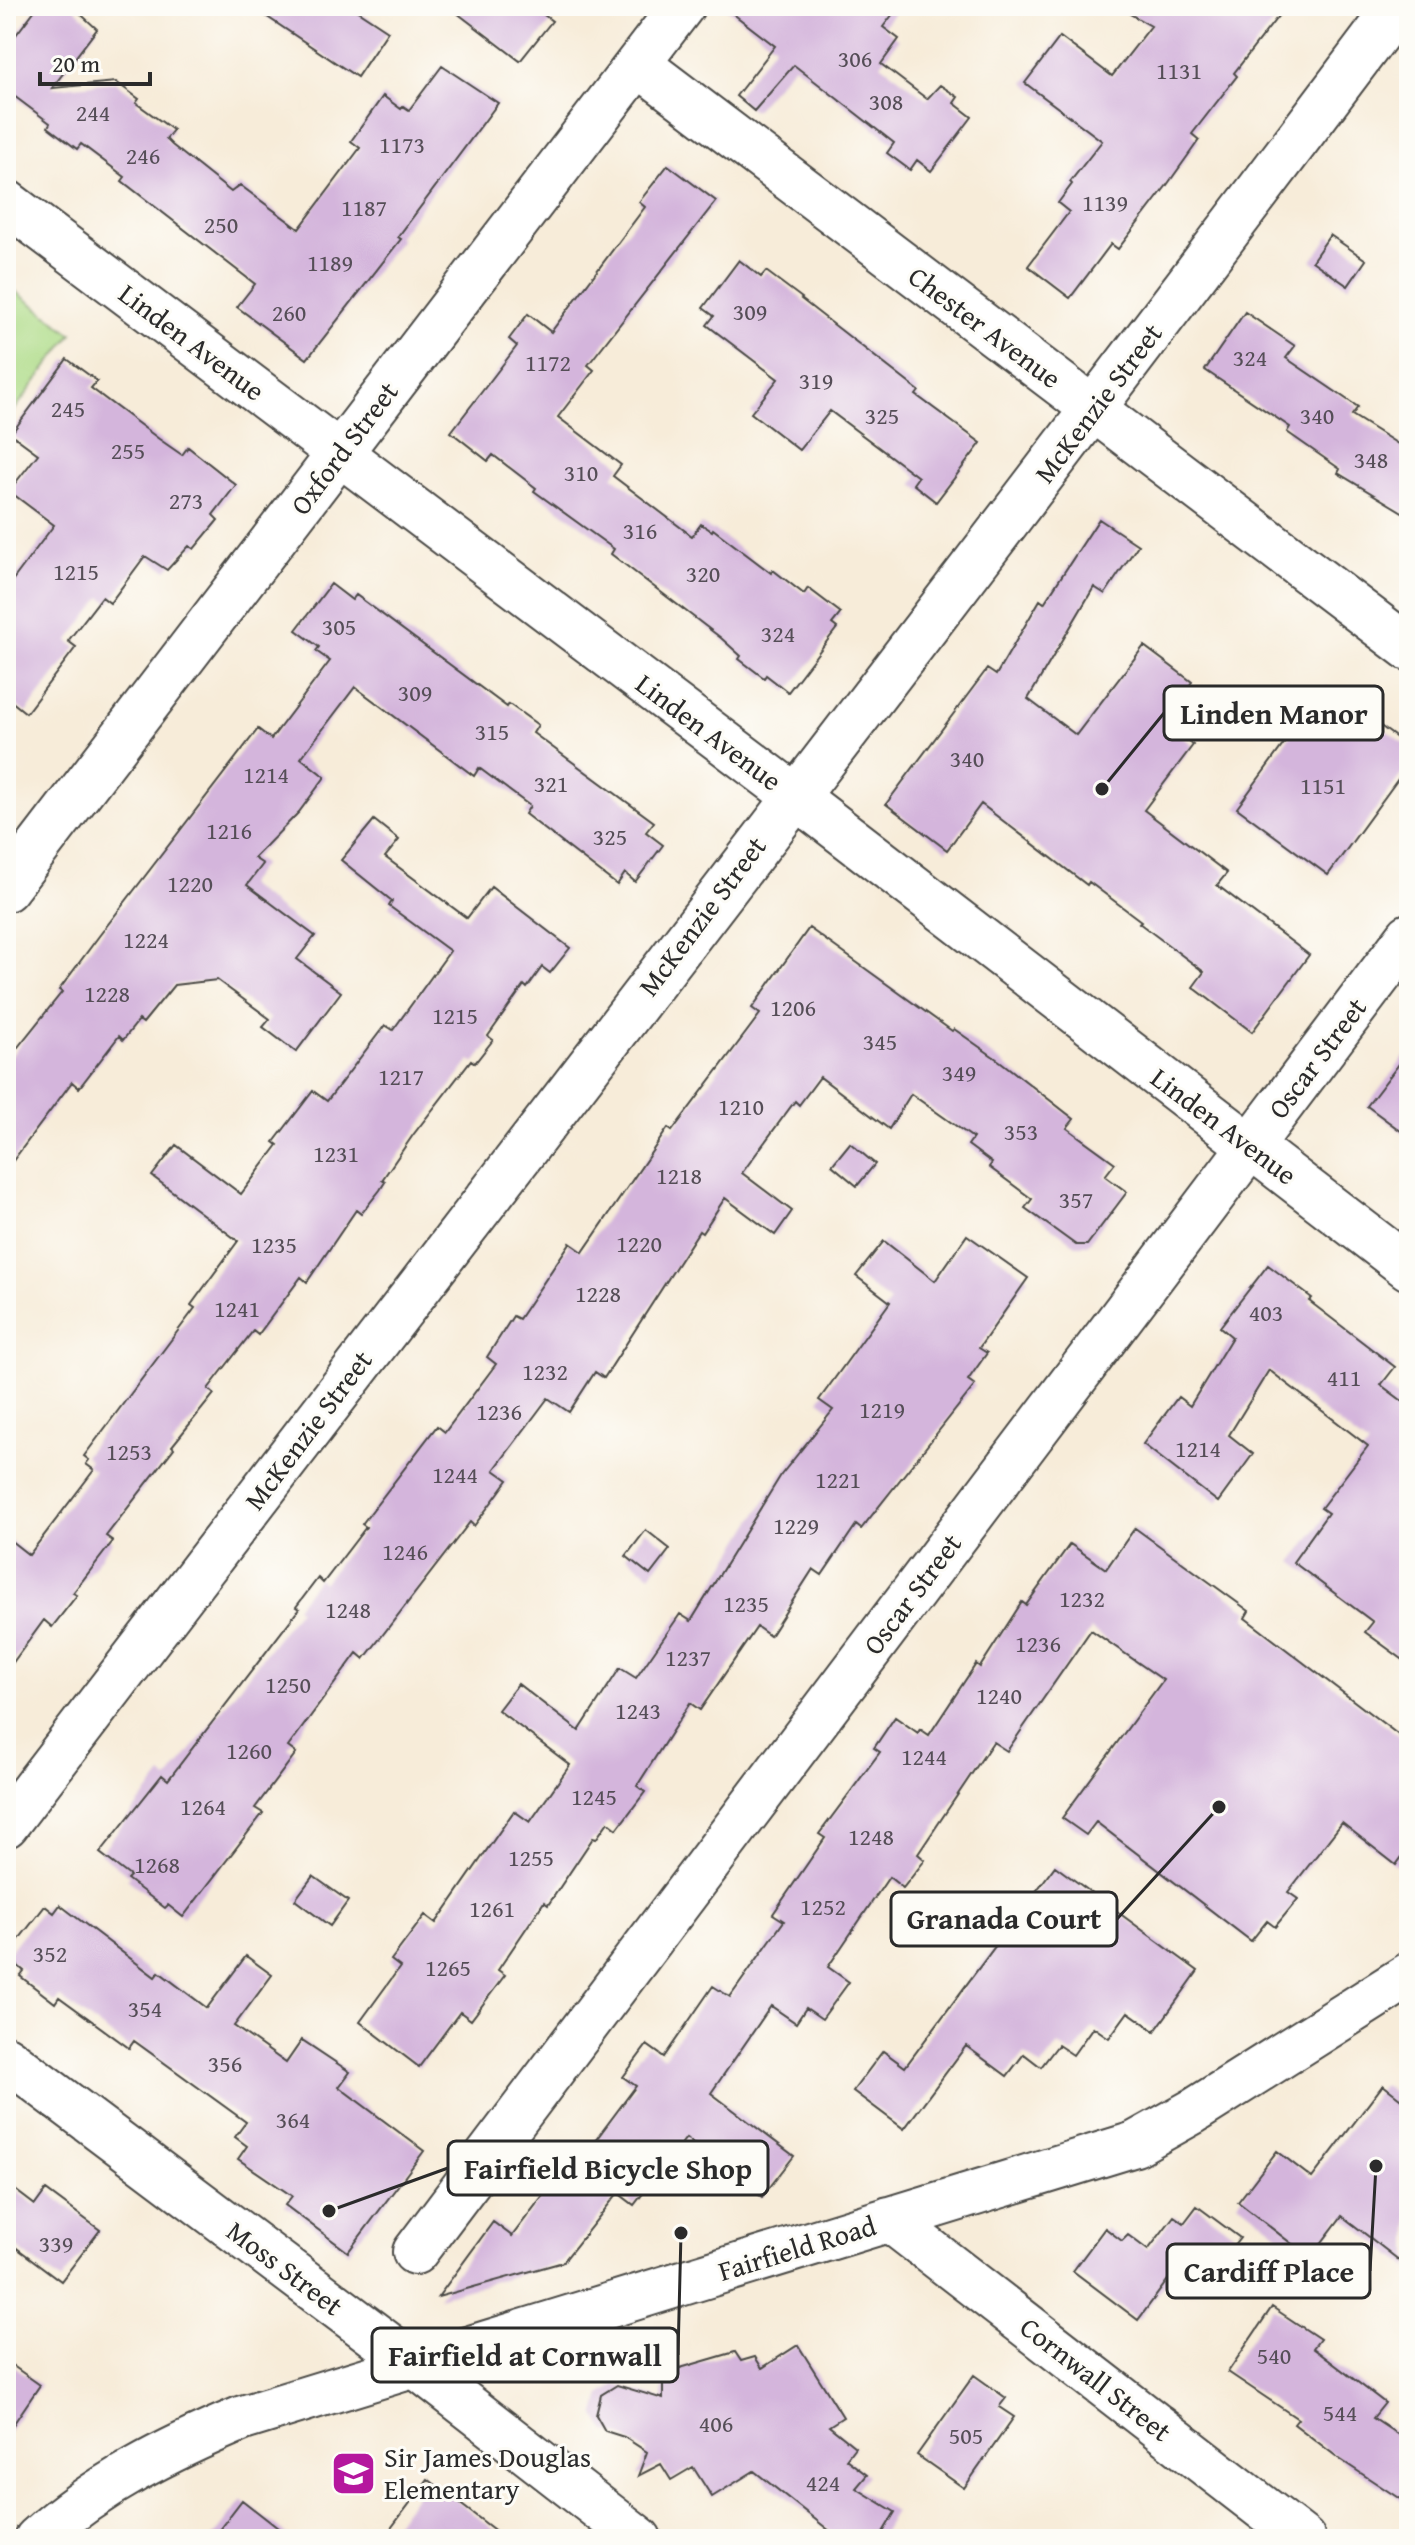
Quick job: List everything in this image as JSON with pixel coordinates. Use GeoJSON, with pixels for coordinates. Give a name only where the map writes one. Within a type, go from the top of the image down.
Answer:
{"type":"FeatureCollection","features":[{"type":"Feature","properties":{"kind":"street","name":"Oxford Street"},"geometry":{"type":"LineString","coordinates":[[6,889],[682,6]]}},
{"type":"Feature","properties":{"kind":"street","name":"McKenzie Street"},"geometry":{"type":"LineString","coordinates":[[6,1825],[1094,410],[1398,6]]}},
{"type":"Feature","properties":{"kind":"street","name":"Chester Avenue"},"geometry":{"type":"LineString","coordinates":[[638,64],[1409,648]]}},
{"type":"Feature","properties":{"kind":"street","name":"Linden Avenue"},"geometry":{"type":"LineString","coordinates":[[6,202],[795,796],[1409,1268]]}},
{"type":"Feature","properties":{"kind":"street","name":"Oscar Street"},"geometry":{"type":"LineString","coordinates":[[415,2252],[1409,936]]}},
{"type":"Feature","properties":{"kind":"street","name":"Fairfield Road"},"geometry":{"type":"LineString","coordinates":[[37,2539],[110,2484],[173,2448],[243,2418],[1135,2144],[1405,1983]]}},
{"type":"Feature","properties":{"kind":"street","name":"Moss Street"},"geometry":{"type":"LineString","coordinates":[[6,2058],[416,2366],[639,2539]]}},
{"type":"Feature","properties":{"kind":"street","name":"Cornwall Street"},"geometry":{"type":"LineString","coordinates":[[889,2219],[1303,2539]]}},
{"type":"Feature","properties":{"kind":"green space"},"geometry":{"type":"Polygon","coordinates":[[[6,284],[72,334],[6,421],[6,284]]]}},
{"type":"Feature","properties":{"kind":"building"},"geometry":{"type":"Polygon","coordinates":[[[38,6],[72,6],[97,29],[52,88],[116,82],[139,99],[136,103],[173,130],[166,139],[172,145],[231,192],[240,185],[299,229],[360,148],[351,141],[383,96],[401,109],[403,106],[409,110],[442,66],[498,103],[398,237],[401,239],[307,359],[237,307],[255,284],[122,181],[125,177],[81,144],[77,149],[48,127],[50,123],[6,90],[6,48],[38,6]]]}},
{"type":"Feature","properties":{"kind":"building"},"geometry":{"type":"Polygon","coordinates":[[[251,6],[350,6],[388,31],[357,77],[251,6]]]}},
{"type":"Feature","properties":{"kind":"building"},"geometry":{"type":"Polygon","coordinates":[[[448,6],[532,6],[552,21],[520,61],[448,6]]]}},
{"type":"Feature","properties":{"kind":"building"},"geometry":{"type":"Polygon","coordinates":[[[723,6],[899,6],[883,27],[899,39],[881,64],[927,99],[940,85],[958,97],[954,103],[972,117],[931,171],[917,160],[910,170],[887,153],[894,143],[794,65],[754,111],[736,96],[775,46],[723,6]]]}},
{"type":"Feature","properties":{"kind":"building"},"geometry":{"type":"Polygon","coordinates":[[[1116,6],[1286,6],[1192,134],[1199,140],[1167,185],[1118,249],[1111,244],[1070,298],[1028,266],[1069,212],[1058,203],[1102,141],[1025,83],[1060,37],[1112,76],[1151,26],[1116,6]]]}},
{"type":"Feature","properties":{"kind":"building"},"geometry":{"type":"Polygon","coordinates":[[[668,165],[716,201],[588,365],[594,370],[558,417],[621,465],[613,476],[692,536],[701,524],[713,529],[771,573],[773,570],[804,594],[808,588],[841,613],[832,624],[837,628],[788,692],[739,659],[741,656],[721,638],[611,554],[614,549],[534,491],[536,488],[493,455],[488,461],[451,432],[517,346],[509,339],[528,314],[551,332],[645,207],[639,202],[668,165]]]}},
{"type":"Feature","properties":{"kind":"building"},"geometry":{"type":"Polygon","coordinates":[[[1330,235],[1366,260],[1348,286],[1312,261],[1330,235]]]}},
{"type":"Feature","properties":{"kind":"building"},"geometry":{"type":"Polygon","coordinates":[[[739,260],[761,277],[766,271],[802,298],[919,391],[916,395],[981,443],[936,502],[913,484],[918,477],[830,411],[799,450],[751,413],[778,379],[707,325],[714,316],[703,308],[739,260]]]}},
{"type":"Feature","properties":{"kind":"building"},"geometry":{"type":"Polygon","coordinates":[[[1245,312],[1295,346],[1286,358],[1358,407],[1352,415],[1409,451],[1409,516],[1338,473],[1340,469],[1287,432],[1290,427],[1205,370],[1245,312]]]}},
{"type":"Feature","properties":{"kind":"building"},"geometry":{"type":"Polygon","coordinates":[[[67,359],[97,381],[91,388],[159,439],[182,455],[188,447],[236,485],[213,515],[218,520],[194,549],[189,546],[167,570],[145,556],[110,603],[102,597],[68,641],[76,647],[26,713],[6,697],[6,589],[54,525],[9,491],[38,454],[11,434],[67,359]]]}},
{"type":"Feature","properties":{"kind":"building"},"geometry":{"type":"Polygon","coordinates":[[[1099,519],[1138,545],[1105,594],[1094,587],[1028,699],[1076,735],[1144,646],[1192,682],[1169,712],[1188,727],[1181,736],[1193,745],[1144,810],[1227,873],[1217,885],[1309,955],[1252,1032],[1193,987],[1204,972],[1139,923],[1141,921],[1089,882],[1087,885],[981,804],[947,850],[886,804],[987,669],[996,675],[1040,600],[1044,603],[1099,519]]]}},
{"type":"Feature","properties":{"kind":"building"},"geometry":{"type":"Polygon","coordinates":[[[331,584],[352,600],[356,595],[507,707],[509,704],[538,725],[533,733],[654,822],[646,832],[663,845],[635,882],[625,873],[617,885],[525,814],[530,806],[479,768],[474,776],[355,687],[301,758],[325,777],[299,812],[254,858],[263,864],[247,885],[315,936],[297,959],[341,992],[296,1052],[263,1027],[270,1019],[217,980],[174,985],[143,1023],[139,1020],[123,1040],[119,1036],[79,1088],[72,1082],[6,1170],[6,1062],[62,992],[59,990],[99,936],[258,729],[271,739],[330,661],[316,651],[319,647],[296,630],[331,584]]]}},
{"type":"Feature","properties":{"kind":"building"},"geometry":{"type":"Polygon","coordinates":[[[1326,686],[1409,747],[1409,764],[1328,875],[1237,808],[1326,686]]]}},
{"type":"Feature","properties":{"kind":"building"},"geometry":{"type":"Polygon","coordinates":[[[374,820],[399,840],[385,857],[467,918],[491,887],[570,948],[550,973],[542,967],[527,988],[524,985],[488,1036],[493,1040],[475,1063],[471,1060],[413,1135],[382,1180],[385,1182],[380,1190],[361,1214],[356,1210],[307,1282],[301,1277],[258,1335],[253,1331],[208,1389],[214,1394],[106,1536],[113,1541],[73,1593],[77,1595],[52,1627],[44,1620],[6,1672],[6,1537],[29,1555],[94,1470],[86,1464],[89,1460],[84,1456],[195,1308],[191,1305],[238,1241],[152,1176],[176,1145],[241,1194],[278,1145],[274,1142],[313,1091],[327,1101],[385,1025],[393,1030],[450,951],[389,906],[392,901],[341,860],[374,820]]]}},
{"type":"Feature","properties":{"kind":"building"},"geometry":{"type":"Polygon","coordinates":[[[809,928],[952,1031],[954,1029],[1001,1062],[1074,1119],[1067,1128],[1115,1163],[1105,1176],[1127,1192],[1087,1245],[1076,1245],[1025,1208],[1032,1199],[989,1167],[992,1163],[968,1145],[973,1138],[911,1094],[889,1129],[820,1077],[799,1105],[795,1101],[742,1173],[792,1211],[775,1235],[725,1198],[702,1233],[699,1231],[604,1378],[595,1372],[569,1412],[548,1398],[494,1470],[508,1480],[474,1526],[470,1522],[364,1659],[357,1653],[288,1747],[296,1753],[255,1808],[263,1813],[183,1917],[168,1905],[165,1908],[127,1879],[130,1876],[100,1853],[162,1775],[168,1780],[299,1609],[296,1607],[318,1578],[323,1583],[366,1527],[362,1524],[437,1426],[445,1432],[496,1364],[487,1357],[513,1316],[519,1319],[570,1243],[583,1252],[668,1128],[672,1131],[760,1014],[752,1008],[809,928]]]}},
{"type":"Feature","properties":{"kind":"building"},"geometry":{"type":"Polygon","coordinates":[[[1409,1051],[1409,1137],[1367,1106],[1409,1051]]]}},
{"type":"Feature","properties":{"kind":"building"},"geometry":{"type":"Polygon","coordinates":[[[850,1143],[875,1164],[857,1186],[832,1165],[850,1143]]]}},
{"type":"Feature","properties":{"kind":"building"},"geometry":{"type":"Polygon","coordinates":[[[967,1235],[1028,1278],[979,1348],[987,1353],[968,1380],[975,1385],[861,1529],[856,1525],[822,1575],[813,1569],[770,1636],[757,1627],[700,1710],[690,1703],[637,1786],[645,1792],[617,1829],[608,1822],[596,1839],[593,1838],[548,1905],[544,1902],[498,1970],[505,1975],[471,2020],[460,2012],[419,2067],[360,2022],[400,1967],[391,1960],[425,1915],[436,1923],[514,1811],[530,1822],[570,1765],[498,1710],[518,1684],[579,1731],[620,1668],[636,1678],[680,1614],[691,1621],[781,1475],[833,1410],[819,1400],[890,1302],[856,1276],[884,1241],[935,1281],[967,1235]]]}},
{"type":"Feature","properties":{"kind":"building"},"geometry":{"type":"Polygon","coordinates":[[[1268,1265],[1395,1367],[1381,1385],[1409,1406],[1409,1664],[1365,1632],[1373,1622],[1293,1562],[1328,1513],[1321,1508],[1368,1446],[1269,1370],[1229,1435],[1253,1454],[1218,1502],[1143,1444],[1178,1397],[1190,1406],[1232,1337],[1220,1327],[1268,1265]]]}},
{"type":"Feature","properties":{"kind":"building"},"geometry":{"type":"Polygon","coordinates":[[[1135,1528],[1249,1611],[1245,1618],[1409,1743],[1409,1847],[1396,1865],[1342,1823],[1288,1892],[1298,1899],[1275,1927],[1267,1921],[1251,1941],[1096,1822],[1086,1835],[1062,1818],[1163,1680],[1091,1630],[1007,1751],[993,1742],[918,1854],[925,1860],[903,1888],[889,1877],[828,1967],[849,1982],[822,2019],[806,2008],[796,2023],[771,2006],[711,2093],[794,2156],[762,2197],[686,2138],[634,2205],[618,2193],[563,2262],[438,2297],[493,2222],[512,2236],[570,2160],[577,2165],[636,2086],[623,2077],[647,2045],[664,2057],[713,1986],[730,1997],[784,1921],[773,1914],[825,1838],[819,1834],[880,1752],[874,1748],[895,1717],[918,1733],[920,1729],[929,1735],[976,1664],[980,1667],[1022,1602],[1026,1605],[1070,1544],[1106,1569],[1135,1528]]]}},
{"type":"Feature","properties":{"kind":"building"},"geometry":{"type":"Polygon","coordinates":[[[646,1530],[670,1549],[650,1575],[626,1556],[646,1530]]]}},
{"type":"Feature","properties":{"kind":"building"},"geometry":{"type":"Polygon","coordinates":[[[1055,1866],[1198,1971],[1155,2031],[1128,2012],[1109,2038],[1093,2027],[1073,2055],[1058,2045],[1041,2067],[1024,2054],[1007,2076],[966,2046],[904,2129],[853,2091],[883,2051],[905,2067],[1055,1866]]]}},
{"type":"Feature","properties":{"kind":"building"},"geometry":{"type":"Polygon","coordinates":[[[313,1876],[348,1901],[330,1926],[295,1900],[313,1876]]]}},
{"type":"Feature","properties":{"kind":"building"},"geometry":{"type":"Polygon","coordinates":[[[60,1905],[155,1977],[159,1972],[207,2008],[246,1956],[272,1975],[234,2026],[286,2063],[302,2040],[350,2072],[339,2087],[424,2151],[348,2252],[285,2205],[292,2196],[238,2159],[247,2146],[235,2137],[246,2122],[134,2041],[129,2048],[59,1997],[55,2003],[20,1976],[24,1971],[6,1956],[45,1906],[54,1913],[60,1905]]]}},
{"type":"Feature","properties":{"kind":"building"},"geometry":{"type":"Polygon","coordinates":[[[1383,2085],[1409,2105],[1409,2268],[1342,2216],[1310,2258],[1238,2202],[1277,2151],[1312,2178],[1383,2085]]]}},
{"type":"Feature","properties":{"kind":"building"},"geometry":{"type":"Polygon","coordinates":[[[6,2183],[35,2205],[46,2190],[100,2230],[61,2281],[6,2240],[6,2183]]]}},
{"type":"Feature","properties":{"kind":"building"},"geometry":{"type":"Polygon","coordinates":[[[1197,2206],[1240,2238],[1204,2284],[1179,2265],[1138,2320],[1073,2271],[1105,2228],[1122,2241],[1128,2235],[1148,2250],[1174,2216],[1184,2223],[1197,2206]]]}},
{"type":"Feature","properties":{"kind":"building"},"geometry":{"type":"Polygon","coordinates":[[[1272,2307],[1320,2339],[1313,2348],[1385,2403],[1373,2418],[1409,2442],[1409,2505],[1341,2460],[1294,2424],[1298,2419],[1228,2372],[1272,2307]]]}},
{"type":"Feature","properties":{"kind":"building"},"geometry":{"type":"Polygon","coordinates":[[[798,2345],[843,2417],[829,2426],[855,2447],[846,2459],[867,2475],[856,2488],[895,2512],[879,2539],[840,2539],[754,2471],[712,2497],[693,2467],[671,2480],[661,2464],[638,2476],[647,2452],[624,2437],[605,2431],[596,2415],[601,2395],[617,2385],[663,2399],[663,2373],[735,2352],[741,2361],[755,2357],[762,2368],[798,2345]]]}},
{"type":"Feature","properties":{"kind":"building"},"geometry":{"type":"Polygon","coordinates":[[[6,2361],[40,2385],[6,2435],[6,2361]]]}},
{"type":"Feature","properties":{"kind":"building"},"geometry":{"type":"Polygon","coordinates":[[[974,2375],[1006,2398],[999,2407],[1014,2417],[964,2488],[917,2455],[974,2375]]]}},
{"type":"Feature","properties":{"kind":"building"},"geometry":{"type":"Polygon","coordinates":[[[428,2479],[506,2539],[383,2539],[428,2479]]]}},
{"type":"Feature","properties":{"kind":"building"},"geometry":{"type":"Polygon","coordinates":[[[242,2500],[292,2539],[212,2539],[242,2500]]]}},
{"type":"Feature","properties":{"kind":"place","name":"Linden Manor"},"geometry":{"type":"Point","coordinates":[1102,789]}},
{"type":"Feature","properties":{"kind":"place","name":"Granada Court"},"geometry":{"type":"Point","coordinates":[1219,1807]}},
{"type":"Feature","properties":{"kind":"place","name":"Cardiff Place"},"geometry":{"type":"Point","coordinates":[1376,2166]}},
{"type":"Feature","properties":{"kind":"place","name":"Fairfield Bicycle Shop"},"geometry":{"type":"Point","coordinates":[329,2211]}},
{"type":"Feature","properties":{"kind":"place","name":"Fairfield at Cornwall"},"geometry":{"type":"Point","coordinates":[681,2233]}},
{"type":"Feature","properties":{"kind":"place","name":"Sir James Douglas Elementary"},"geometry":{"type":"Point","coordinates":[353,2473]}}]}
